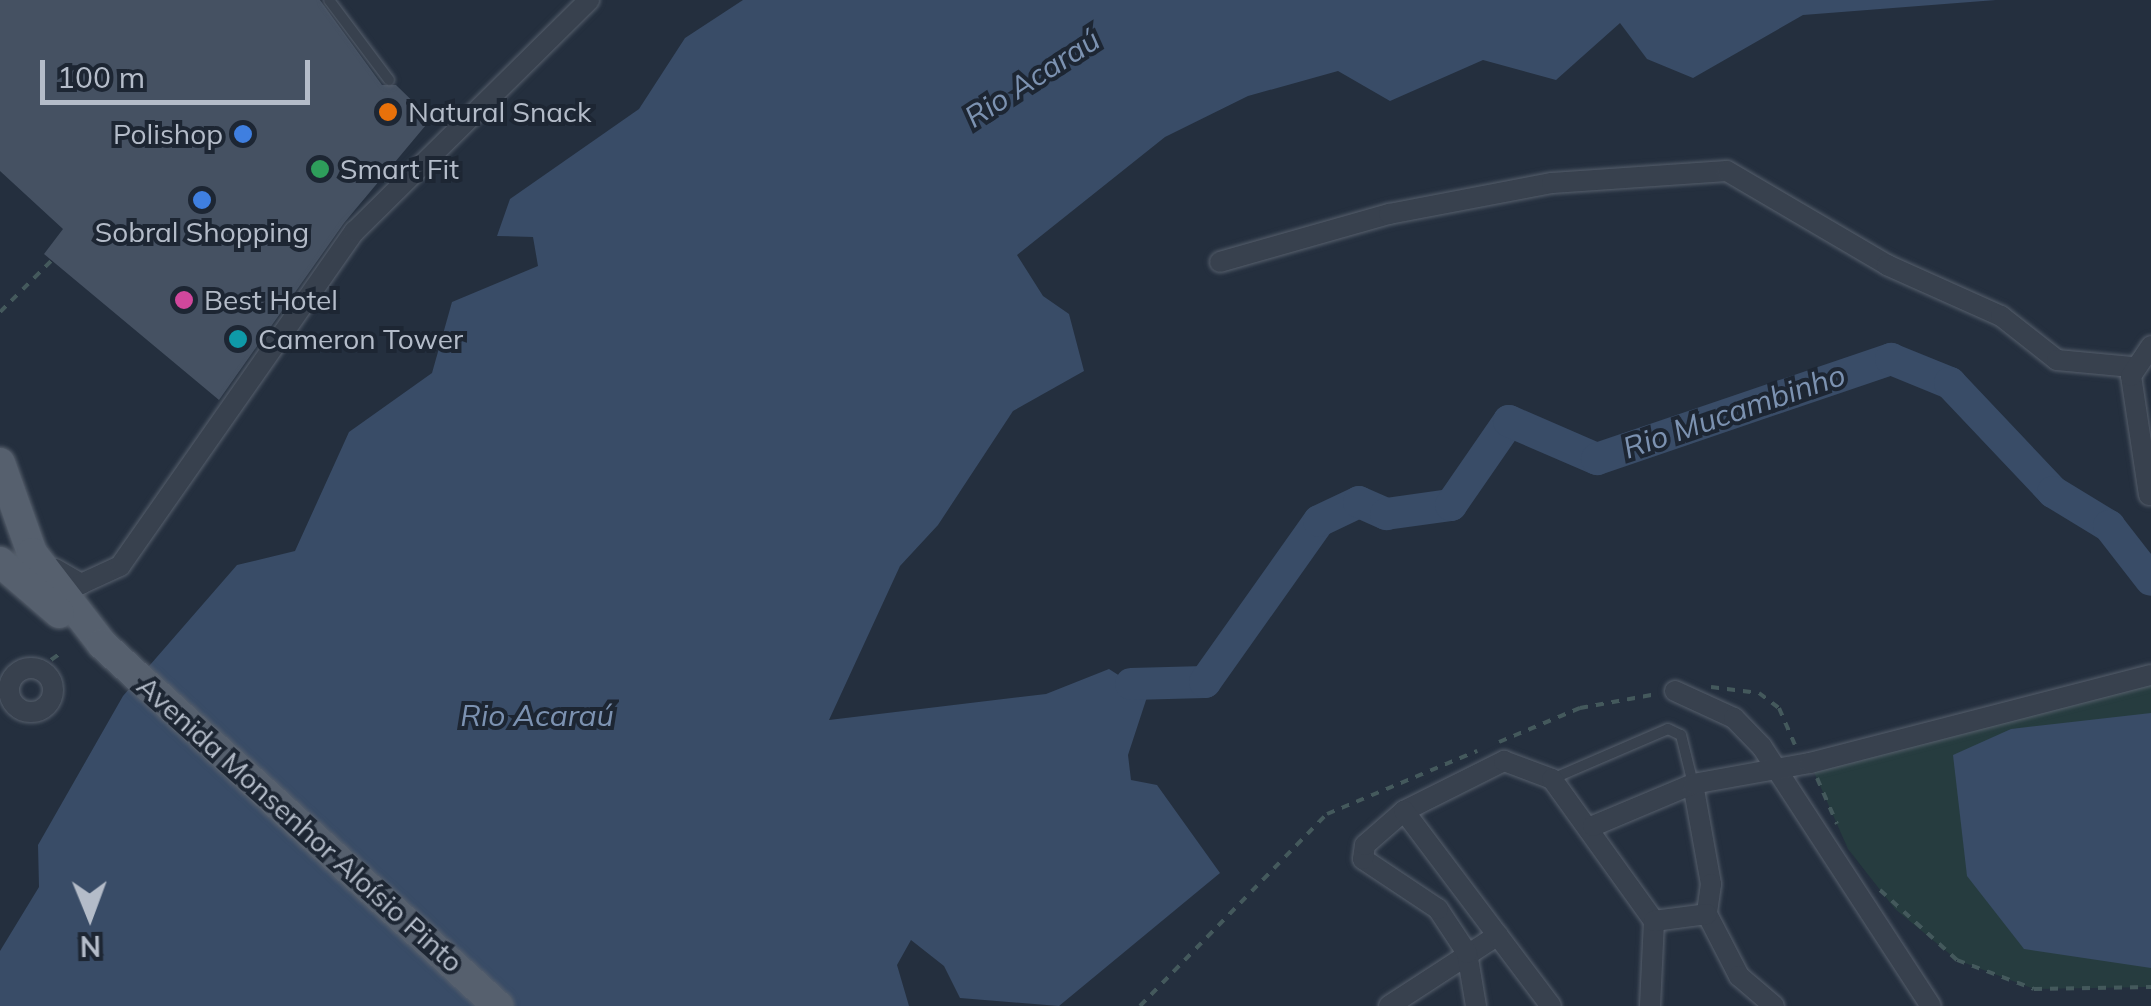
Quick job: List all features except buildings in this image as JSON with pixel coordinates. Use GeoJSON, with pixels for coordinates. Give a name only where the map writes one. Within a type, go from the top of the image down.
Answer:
{"type":"FeatureCollection","features":[{"type":"Feature","properties":{"kind":"main road","name":"Avenida Monsenhor Aloísio Pinto"},"geometry":{"type":"LineString","coordinates":[[0,463],[22,527],[44,574],[102,644]]}},
{"type":"Feature","properties":{"kind":"main road","name":"Avenida Monsenhor Aloísio Pinto"},"geometry":{"type":"LineString","coordinates":[[0,562],[102,644],[498,1006]]}},
{"type":"Feature","properties":{"kind":"street"},"geometry":{"type":"LineString","coordinates":[[22,527],[68,581],[120,566],[355,231],[589,0]]}},
{"type":"Feature","properties":{"kind":"street"},"geometry":{"type":"LineString","coordinates":[[1220,262],[1390,214],[1552,183],[1726,171],[1886,265],[1976,302],[2057,360],[2132,368]]}},
{"type":"Feature","properties":{"kind":"street"},"geometry":{"type":"LineString","coordinates":[[2149,495],[2132,368],[2151,346]]}},
{"type":"Feature","properties":{"kind":"street"},"geometry":{"type":"LineString","coordinates":[[38,669],[52,684],[50,704],[24,712],[5,703],[15,675],[38,669]]}},
{"type":"Feature","properties":{"kind":"street"},"geometry":{"type":"LineString","coordinates":[[1593,826],[1693,784],[1810,763],[2151,675]]}},
{"type":"Feature","properties":{"kind":"street"},"geometry":{"type":"LineString","coordinates":[[1675,691],[1734,718],[1776,770],[1932,1006]]}},
{"type":"Feature","properties":{"kind":"street"},"geometry":{"type":"LineString","coordinates":[[1476,1006],[1466,953],[1438,909],[1363,859],[1364,845],[1404,810],[1504,761],[1552,779],[1593,826],[1654,921],[1650,1006]]}},
{"type":"Feature","properties":{"kind":"street"},"geometry":{"type":"LineString","coordinates":[[1693,784],[1712,884],[1706,914],[1738,976],[1774,1006]]}},
{"type":"Feature","properties":{"kind":"street"},"geometry":{"type":"LineString","coordinates":[[1404,810],[1551,1006]]}},
{"type":"Feature","properties":{"kind":"street"},"geometry":{"type":"LineString","coordinates":[[1654,921],[1706,914]]}},
{"type":"Feature","properties":{"kind":"street"},"geometry":{"type":"LineString","coordinates":[[1389,1006],[1498,934]]}},
{"type":"Feature","properties":{"kind":"lane"},"geometry":{"type":"LineString","coordinates":[[329,0],[389,80]]}},
{"type":"Feature","properties":{"kind":"lane"},"geometry":{"type":"LineString","coordinates":[[1552,779],[1668,729],[1681,735],[1693,784]]}},
{"type":"Feature","properties":{"kind":"path"},"geometry":{"type":"LineString","coordinates":[[0,312],[51,260]]}},
{"type":"Feature","properties":{"kind":"path"},"geometry":{"type":"LineString","coordinates":[[38,669],[62,652]]}},
{"type":"Feature","properties":{"kind":"path"},"geometry":{"type":"LineString","coordinates":[[1675,691],[1729,684],[1759,693],[1810,763],[1840,832]]}},
{"type":"Feature","properties":{"kind":"path"},"geometry":{"type":"LineString","coordinates":[[1871,879],[1957,960],[2034,989],[2118,994],[2151,987]]}},
{"type":"Feature","properties":{"kind":"path"},"geometry":{"type":"LineString","coordinates":[[2118,994],[2119,1006]]}},
{"type":"Feature","properties":{"kind":"green space"},"geometry":{"type":"Polygon","coordinates":[[[2151,675],[2151,987],[2034,989],[1957,960],[1895,909],[1848,849],[1810,763],[2151,675]]]}},
{"type":"Feature","properties":{"kind":"water","name":"Rio Acaraú"},"geometry":{"type":"Polygon","coordinates":[[[743,0],[1996,0],[1803,15],[1693,78],[1647,59],[1620,23],[1556,80],[1483,60],[1390,101],[1338,71],[1248,96],[1165,137],[1017,255],[1043,296],[1069,314],[1084,371],[1013,411],[938,525],[900,566],[829,720],[1046,694],[1109,669],[1148,694],[1128,755],[1131,780],[1157,785],[1220,873],[1059,1006],[960,998],[944,966],[911,940],[897,965],[909,1006],[0,1006],[0,951],[39,887],[38,845],[123,696],[237,565],[295,551],[349,432],[432,373],[452,302],[538,266],[533,237],[497,236],[510,199],[639,109],[685,38],[743,0]]]}},
{"type":"Feature","properties":{"kind":"water"},"geometry":{"type":"Polygon","coordinates":[[[2151,713],[2151,968],[2024,949],[1967,876],[1953,755],[2011,729],[2151,713]]]}},
{"type":"Feature","properties":{"kind":"waterway","name":"Rio Mucambinho"},"geometry":{"type":"LineString","coordinates":[[1131,684],[1205,682],[1319,521],[1359,502],[1386,514],[1451,505],[1509,421],[1597,459],[1891,359],[1950,383],[2053,492],[2109,526],[2151,580]]}},
{"type":"Feature","properties":{"kind":"place","name":"Natural Snack"},"geometry":{"type":"Point","coordinates":[388,112]}},
{"type":"Feature","properties":{"kind":"place","name":"Polishop"},"geometry":{"type":"Point","coordinates":[243,134]}},
{"type":"Feature","properties":{"kind":"place","name":"Smart Fit"},"geometry":{"type":"Point","coordinates":[320,169]}},
{"type":"Feature","properties":{"kind":"place","name":"Sobral Shopping"},"geometry":{"type":"Point","coordinates":[202,200]}},
{"type":"Feature","properties":{"kind":"place","name":"Best Hotel"},"geometry":{"type":"Point","coordinates":[184,300]}},
{"type":"Feature","properties":{"kind":"place","name":"Cameron Tower"},"geometry":{"type":"Point","coordinates":[238,339]}}]}
